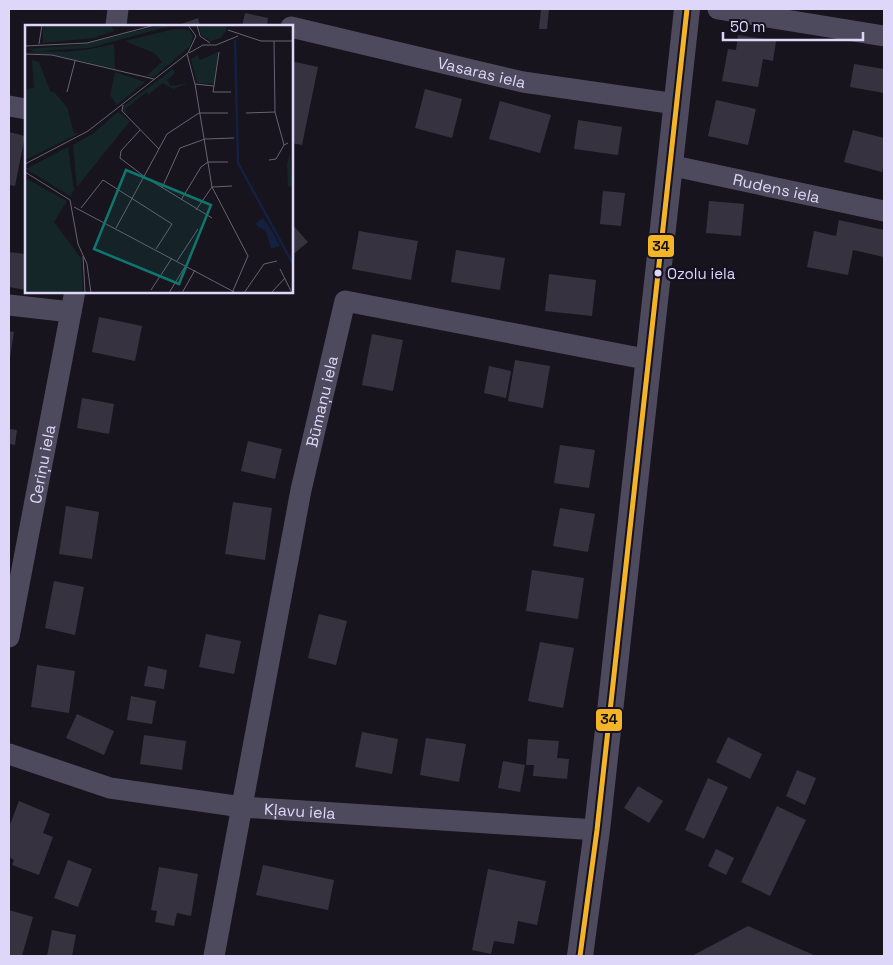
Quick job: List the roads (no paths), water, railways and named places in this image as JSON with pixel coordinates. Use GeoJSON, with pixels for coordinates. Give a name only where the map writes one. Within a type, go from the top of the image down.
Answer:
{"type":"FeatureCollection","features":[{"type":"Feature","properties":{"kind":"street"},"geometry":{"type":"LineString","coordinates":[[116,25],[118,9]]}},
{"type":"Feature","properties":{"kind":"street"},"geometry":{"type":"LineString","coordinates":[[580,956],[597,830],[687,9]]}},
{"type":"Feature","properties":{"kind":"street"},"geometry":{"type":"LineString","coordinates":[[718,9],[884,36]]}},
{"type":"Feature","properties":{"kind":"street","name":"Vasaras iela"},"geometry":{"type":"LineString","coordinates":[[292,27],[523,82],[676,104]]}},
{"type":"Feature","properties":{"kind":"street"},"geometry":{"type":"LineString","coordinates":[[9,106],[25,109]]}},
{"type":"Feature","properties":{"kind":"street","name":"Rudens iela"},"geometry":{"type":"LineString","coordinates":[[669,166],[884,211]]}},
{"type":"Feature","properties":{"kind":"street","name":"Ceriņu iela"},"geometry":{"type":"LineString","coordinates":[[9,637],[18,544],[75,292]]}},
{"type":"Feature","properties":{"kind":"street","name":"Būmaņu iela"},"geometry":{"type":"LineString","coordinates":[[242,807],[301,490],[345,301],[650,360]]}},
{"type":"Feature","properties":{"kind":"street"},"geometry":{"type":"LineString","coordinates":[[9,305],[71,312]]}},
{"type":"Feature","properties":{"kind":"street","name":"Kļavu iela"},"geometry":{"type":"LineString","coordinates":[[9,754],[110,788],[242,807],[597,830]]}},
{"type":"Feature","properties":{"kind":"street"},"geometry":{"type":"LineString","coordinates":[[214,956],[242,807]]}},
{"type":"Feature","properties":{"kind":"place","name":"Ozolu iela"},"geometry":{"type":"Point","coordinates":[658,273]}}]}
